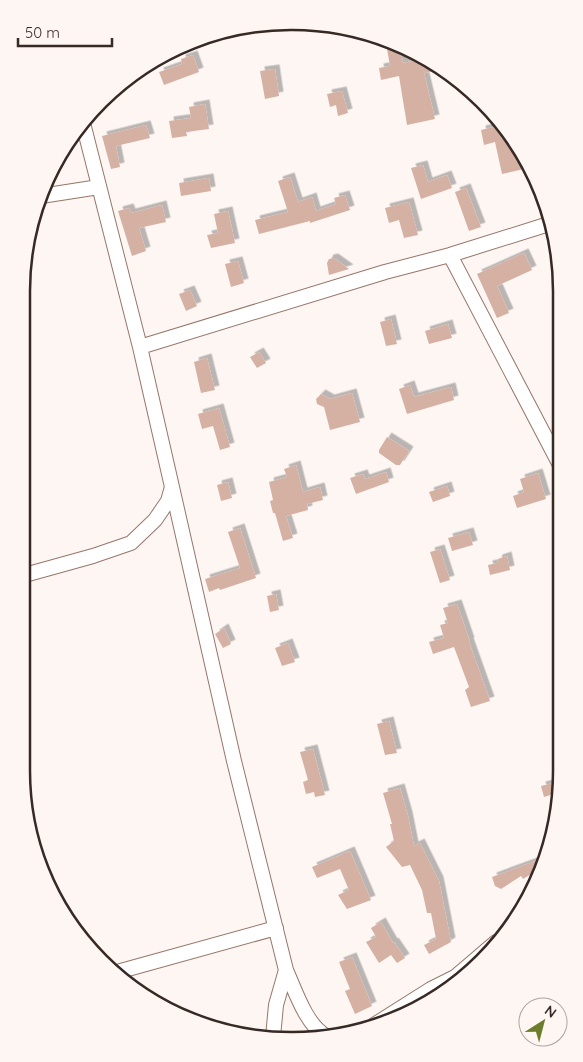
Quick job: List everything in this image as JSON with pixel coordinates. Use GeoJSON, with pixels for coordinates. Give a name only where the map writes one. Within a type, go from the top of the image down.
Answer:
{"type":"FeatureCollection","features":[{"type":"Feature","properties":{"kind":"street"},"geometry":{"type":"LineString","coordinates":[[85,131],[140,347],[234,761],[286,970],[306,1015],[318,1030]]}},
{"type":"Feature","properties":{"kind":"street"},"geometry":{"type":"LineString","coordinates":[[49,195],[99,188]]}},
{"type":"Feature","properties":{"kind":"street"},"geometry":{"type":"LineString","coordinates":[[140,347],[544,225]]}},
{"type":"Feature","properties":{"kind":"street"},"geometry":{"type":"LineString","coordinates":[[450,255],[553,452]]}},
{"type":"Feature","properties":{"kind":"street"},"geometry":{"type":"LineString","coordinates":[[30,574],[131,543],[156,520],[168,500],[172,487]]}},
{"type":"Feature","properties":{"kind":"street"},"geometry":{"type":"LineString","coordinates":[[123,970],[276,928]]}},
{"type":"Feature","properties":{"kind":"street"},"geometry":{"type":"LineString","coordinates":[[274,1031],[276,1005],[286,970]]}},
{"type":"Feature","properties":{"kind":"building"},"geometry":{"type":"Polygon","coordinates":[[[387,49],[401,54],[403,63],[414,61],[432,71],[424,73],[435,119],[407,125],[399,76],[381,80],[379,68],[390,66],[387,49]]]}},
{"type":"Feature","properties":{"kind":"building"},"geometry":{"type":"Polygon","coordinates":[[[193,55],[199,72],[164,85],[159,72],[182,64],[181,59],[193,55]]]}},
{"type":"Feature","properties":{"kind":"building"},"geometry":{"type":"Polygon","coordinates":[[[275,69],[279,96],[265,99],[260,71],[275,69]]]}},
{"type":"Feature","properties":{"kind":"building"},"geometry":{"type":"Polygon","coordinates":[[[342,91],[348,113],[338,116],[336,105],[330,107],[327,94],[342,91]]]}},
{"type":"Feature","properties":{"kind":"building"},"geometry":{"type":"Polygon","coordinates":[[[205,104],[209,129],[186,132],[187,136],[172,138],[169,121],[191,118],[189,107],[205,104]]]}},
{"type":"Feature","properties":{"kind":"building"},"geometry":{"type":"Polygon","coordinates":[[[146,125],[150,138],[116,146],[120,167],[111,169],[102,136],[146,125]]]}},
{"type":"Feature","properties":{"kind":"building"},"geometry":{"type":"Polygon","coordinates":[[[495,127],[509,146],[522,169],[502,174],[495,142],[484,145],[481,130],[495,127]]]}},
{"type":"Feature","properties":{"kind":"building"},"geometry":{"type":"Polygon","coordinates":[[[423,165],[428,182],[447,175],[452,188],[421,199],[411,168],[423,165]]]}},
{"type":"Feature","properties":{"kind":"building"},"geometry":{"type":"Polygon","coordinates":[[[290,177],[298,202],[312,197],[316,211],[336,204],[334,198],[345,195],[350,210],[310,223],[310,221],[259,234],[255,220],[288,212],[278,181],[290,177]]]}},
{"type":"Feature","properties":{"kind":"building"},"geometry":{"type":"Polygon","coordinates":[[[209,178],[211,191],[181,196],[179,183],[209,178]]]}},
{"type":"Feature","properties":{"kind":"building"},"geometry":{"type":"Polygon","coordinates":[[[466,188],[481,227],[469,231],[455,192],[466,188]]]}},
{"type":"Feature","properties":{"kind":"building"},"geometry":{"type":"Polygon","coordinates":[[[409,202],[418,235],[404,238],[399,220],[389,223],[385,208],[409,202]]]}},
{"type":"Feature","properties":{"kind":"building"},"geometry":{"type":"Polygon","coordinates":[[[162,205],[166,222],[139,228],[146,251],[132,256],[118,211],[129,208],[131,213],[162,205]]]}},
{"type":"Feature","properties":{"kind":"building"},"geometry":{"type":"Polygon","coordinates":[[[228,211],[235,243],[211,248],[207,235],[218,233],[214,214],[228,211]]]}},
{"type":"Feature","properties":{"kind":"building"},"geometry":{"type":"Polygon","coordinates":[[[524,253],[532,270],[497,286],[509,313],[497,318],[477,274],[524,253]]]}},
{"type":"Feature","properties":{"kind":"building"},"geometry":{"type":"Polygon","coordinates":[[[334,258],[349,269],[329,275],[327,263],[329,259],[334,258]]]}},
{"type":"Feature","properties":{"kind":"building"},"geometry":{"type":"Polygon","coordinates":[[[238,261],[244,283],[231,287],[225,264],[238,261]]]}},
{"type":"Feature","properties":{"kind":"building"},"geometry":{"type":"Polygon","coordinates":[[[190,290],[197,306],[186,311],[179,294],[190,290]]]}},
{"type":"Feature","properties":{"kind":"building"},"geometry":{"type":"Polygon","coordinates":[[[391,319],[397,344],[386,346],[380,322],[391,319]]]}},
{"type":"Feature","properties":{"kind":"building"},"geometry":{"type":"Polygon","coordinates":[[[448,324],[452,338],[429,344],[425,331],[448,324]]]}},
{"type":"Feature","properties":{"kind":"building"},"geometry":{"type":"Polygon","coordinates":[[[259,352],[266,363],[257,368],[250,357],[259,352]]]}},
{"type":"Feature","properties":{"kind":"building"},"geometry":{"type":"Polygon","coordinates":[[[207,358],[215,390],[201,393],[194,362],[207,358]]]}},
{"type":"Feature","properties":{"kind":"building"},"geometry":{"type":"Polygon","coordinates":[[[410,385],[414,397],[451,387],[454,400],[407,414],[399,389],[410,385]]]}},
{"type":"Feature","properties":{"kind":"building"},"geometry":{"type":"Polygon","coordinates":[[[352,393],[360,422],[330,430],[324,407],[317,404],[316,399],[321,394],[330,399],[352,393]]]}},
{"type":"Feature","properties":{"kind":"building"},"geometry":{"type":"Polygon","coordinates":[[[219,408],[230,447],[220,450],[213,426],[202,429],[198,414],[219,408]]]}},
{"type":"Feature","properties":{"kind":"building"},"geometry":{"type":"Polygon","coordinates":[[[387,437],[409,451],[400,465],[396,465],[379,453],[387,437]]]}},
{"type":"Feature","properties":{"kind":"building"},"geometry":{"type":"Polygon","coordinates":[[[296,465],[303,492],[320,487],[323,500],[307,504],[308,510],[286,516],[293,538],[283,541],[270,501],[273,500],[269,482],[287,477],[284,469],[296,465]]]}},
{"type":"Feature","properties":{"kind":"building"},"geometry":{"type":"Polygon","coordinates":[[[386,472],[389,482],[356,494],[350,478],[363,474],[365,479],[386,472]]]}},
{"type":"Feature","properties":{"kind":"building"},"geometry":{"type":"Polygon","coordinates":[[[538,473],[546,499],[517,508],[513,496],[524,492],[520,479],[538,473]]]}},
{"type":"Feature","properties":{"kind":"building"},"geometry":{"type":"Polygon","coordinates":[[[228,482],[232,498],[221,501],[217,485],[228,482]]]}},
{"type":"Feature","properties":{"kind":"building"},"geometry":{"type":"Polygon","coordinates":[[[447,486],[450,496],[433,502],[429,492],[447,486]]]}},
{"type":"Feature","properties":{"kind":"building"},"geometry":{"type":"Polygon","coordinates":[[[240,528],[256,578],[209,592],[205,579],[240,568],[228,532],[240,528]]]}},
{"type":"Feature","properties":{"kind":"building"},"geometry":{"type":"Polygon","coordinates":[[[469,532],[473,545],[452,551],[448,538],[469,532]]]}},
{"type":"Feature","properties":{"kind":"building"},"geometry":{"type":"Polygon","coordinates":[[[440,549],[450,580],[440,583],[430,552],[440,549]]]}},
{"type":"Feature","properties":{"kind":"building"},"geometry":{"type":"Polygon","coordinates":[[[507,556],[510,570],[490,575],[488,565],[497,563],[498,559],[507,556]]]}},
{"type":"Feature","properties":{"kind":"building"},"geometry":{"type":"Polygon","coordinates":[[[276,594],[279,610],[270,612],[267,596],[276,594]]]}},
{"type":"Feature","properties":{"kind":"building"},"geometry":{"type":"Polygon","coordinates":[[[457,604],[490,701],[471,707],[465,690],[469,687],[454,647],[433,654],[429,642],[444,638],[440,625],[448,623],[443,608],[457,604]]]}},
{"type":"Feature","properties":{"kind":"building"},"geometry":{"type":"Polygon","coordinates":[[[224,628],[231,644],[223,648],[215,634],[224,628]]]}},
{"type":"Feature","properties":{"kind":"building"},"geometry":{"type":"Polygon","coordinates":[[[288,643],[295,662],[282,666],[275,648],[288,643]]]}},
{"type":"Feature","properties":{"kind":"building"},"geometry":{"type":"Polygon","coordinates":[[[389,721],[397,753],[385,755],[377,724],[389,721]]]}},
{"type":"Feature","properties":{"kind":"building"},"geometry":{"type":"Polygon","coordinates":[[[313,749],[325,795],[315,797],[314,792],[306,794],[303,782],[308,780],[300,752],[313,749]]]}},
{"type":"Feature","properties":{"kind":"building"},"geometry":{"type":"Polygon","coordinates":[[[552,783],[552,795],[544,797],[541,786],[552,783]]]}},
{"type":"Feature","properties":{"kind":"building"},"geometry":{"type":"Polygon","coordinates":[[[400,788],[414,846],[420,843],[439,881],[451,942],[429,954],[424,945],[436,939],[431,913],[427,913],[422,890],[410,865],[402,867],[386,847],[394,841],[390,824],[392,824],[383,793],[400,788]]]}},
{"type":"Feature","properties":{"kind":"building"},"geometry":{"type":"Polygon","coordinates":[[[350,851],[371,900],[347,909],[338,895],[349,890],[340,869],[317,878],[312,867],[350,851]]]}},
{"type":"Feature","properties":{"kind":"building"},"geometry":{"type":"Polygon","coordinates":[[[537,860],[532,874],[523,879],[521,876],[501,889],[495,886],[492,877],[537,860]]]}},
{"type":"Feature","properties":{"kind":"building"},"geometry":{"type":"Polygon","coordinates":[[[381,922],[393,943],[405,958],[397,963],[391,955],[379,963],[366,942],[376,937],[371,928],[381,922]]]}},
{"type":"Feature","properties":{"kind":"building"},"geometry":{"type":"Polygon","coordinates":[[[352,957],[372,1006],[355,1014],[345,991],[350,989],[339,962],[352,957]]]}}]}
